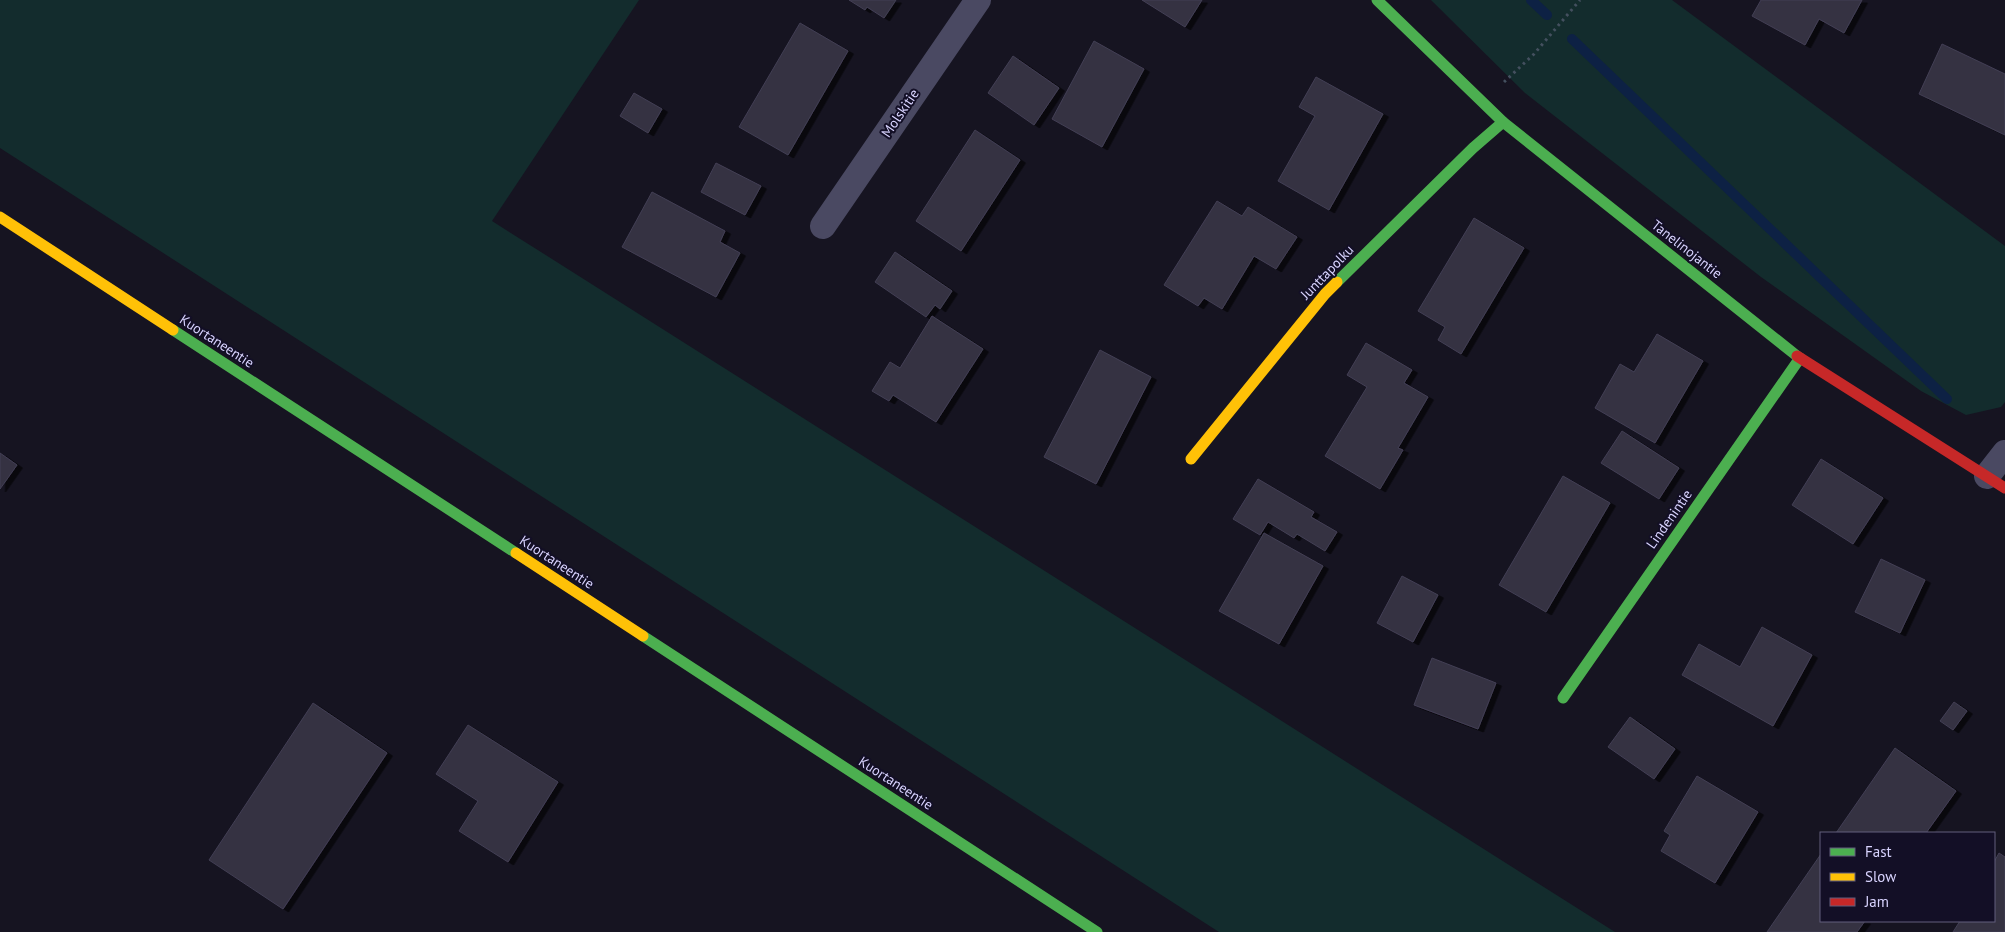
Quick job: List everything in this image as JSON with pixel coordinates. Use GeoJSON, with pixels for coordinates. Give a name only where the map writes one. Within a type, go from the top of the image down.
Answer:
{"type":"FeatureCollection","features":[{"type":"Feature","properties":{"kind":"main road","name":"Tanelinojantie"},"geometry":{"type":"LineString","coordinates":[[1377,0],[1481,103],[1503,122],[1800,358],[1996,482]]}},
{"type":"Feature","properties":{"kind":"main road","name":"Junttapolku"},"geometry":{"type":"LineString","coordinates":[[1191,459],[1325,294],[1473,148],[1503,122]]}},
{"type":"Feature","properties":{"kind":"main road","name":"Kuortaneentie"},"geometry":{"type":"LineString","coordinates":[[0,217],[1097,932]]}},
{"type":"Feature","properties":{"kind":"main road","name":"Lindenintie"},"geometry":{"type":"LineString","coordinates":[[1563,698],[1800,358]]}},
{"type":"Feature","properties":{"kind":"street","name":"Molskitie"},"geometry":{"type":"LineString","coordinates":[[823,226],[978,0]]}},
{"type":"Feature","properties":{"kind":"street"},"geometry":{"type":"LineString","coordinates":[[1996,482],[2005,453]]}},
{"type":"Feature","properties":{"kind":"path"},"geometry":{"type":"LineString","coordinates":[[1481,103],[1534,54],[1580,0]]}},
{"type":"Feature","properties":{"kind":"green space"},"geometry":{"type":"Polygon","coordinates":[[[0,0],[639,0],[492,221],[1615,932],[1219,932],[0,148],[0,0]]]}},
{"type":"Feature","properties":{"kind":"green space"},"geometry":{"type":"Polygon","coordinates":[[[1431,0],[1672,0],[2005,246],[2005,402],[2001,407],[1966,415],[1921,391],[1761,277],[1525,93],[1431,0]]]}},
{"type":"Feature","properties":{"kind":"building"},"geometry":{"type":"Polygon","coordinates":[[[849,0],[896,0],[884,18],[867,7],[865,10],[849,0]]]}},
{"type":"Feature","properties":{"kind":"building"},"geometry":{"type":"Polygon","coordinates":[[[1142,0],[1202,0],[1185,27],[1142,0]]]}},
{"type":"Feature","properties":{"kind":"building"},"geometry":{"type":"Polygon","coordinates":[[[1761,0],[1862,0],[1844,33],[1819,19],[1805,45],[1752,16],[1761,0]]]}},
{"type":"Feature","properties":{"kind":"building"},"geometry":{"type":"Polygon","coordinates":[[[800,23],[848,51],[788,155],[739,127],[800,23]]]}},
{"type":"Feature","properties":{"kind":"building"},"geometry":{"type":"Polygon","coordinates":[[[1094,41],[1144,69],[1102,147],[1052,119],[1094,41]]]}},
{"type":"Feature","properties":{"kind":"building"},"geometry":{"type":"Polygon","coordinates":[[[1942,44],[2005,74],[2005,135],[1919,94],[1942,44]]]}},
{"type":"Feature","properties":{"kind":"building"},"geometry":{"type":"Polygon","coordinates":[[[1013,56],[1059,88],[1034,125],[988,93],[1013,56]]]}},
{"type":"Feature","properties":{"kind":"building"},"geometry":{"type":"Polygon","coordinates":[[[1316,77],[1383,114],[1329,210],[1278,181],[1315,116],[1299,107],[1316,77]]]}},
{"type":"Feature","properties":{"kind":"building"},"geometry":{"type":"Polygon","coordinates":[[[634,93],[662,109],[648,133],[620,116],[634,93]]]}},
{"type":"Feature","properties":{"kind":"building"},"geometry":{"type":"Polygon","coordinates":[[[975,130],[1020,160],[961,251],[916,221],[975,130]]]}},
{"type":"Feature","properties":{"kind":"building"},"geometry":{"type":"Polygon","coordinates":[[[716,163],[761,186],[745,215],[701,192],[716,163]]]}},
{"type":"Feature","properties":{"kind":"building"},"geometry":{"type":"Polygon","coordinates":[[[652,192],[725,231],[720,242],[740,253],[716,297],[622,247],[652,192]]]}},
{"type":"Feature","properties":{"kind":"building"},"geometry":{"type":"Polygon","coordinates":[[[1217,201],[1242,216],[1248,207],[1297,237],[1276,269],[1254,256],[1222,309],[1204,298],[1198,306],[1164,285],[1217,201]]]}},
{"type":"Feature","properties":{"kind":"building"},"geometry":{"type":"Polygon","coordinates":[[[1474,218],[1524,248],[1461,354],[1438,340],[1445,327],[1418,311],[1474,218]]]}},
{"type":"Feature","properties":{"kind":"building"},"geometry":{"type":"Polygon","coordinates":[[[895,252],[952,291],[940,309],[935,305],[926,317],[875,282],[895,252]]]}},
{"type":"Feature","properties":{"kind":"building"},"geometry":{"type":"Polygon","coordinates":[[[932,316],[983,349],[936,422],[893,395],[889,401],[872,391],[890,362],[900,368],[932,316]]]}},
{"type":"Feature","properties":{"kind":"building"},"geometry":{"type":"Polygon","coordinates":[[[1657,334],[1703,361],[1655,443],[1595,408],[1620,364],[1634,372],[1657,334]]]}},
{"type":"Feature","properties":{"kind":"building"},"geometry":{"type":"Polygon","coordinates":[[[1366,343],[1412,370],[1404,383],[1428,397],[1398,448],[1403,450],[1380,489],[1325,456],[1367,387],[1347,375],[1366,343]]]}},
{"type":"Feature","properties":{"kind":"building"},"geometry":{"type":"Polygon","coordinates":[[[1100,350],[1151,377],[1096,484],[1044,457],[1100,350]]]}},
{"type":"Feature","properties":{"kind":"building"},"geometry":{"type":"Polygon","coordinates":[[[1622,431],[1679,468],[1659,499],[1601,463],[1622,431]]]}},
{"type":"Feature","properties":{"kind":"building"},"geometry":{"type":"Polygon","coordinates":[[[0,453],[17,465],[0,489],[0,453]]]}},
{"type":"Feature","properties":{"kind":"building"},"geometry":{"type":"Polygon","coordinates":[[[1821,459],[1883,498],[1853,544],[1792,505],[1821,459]]]}},
{"type":"Feature","properties":{"kind":"building"},"geometry":{"type":"Polygon","coordinates":[[[1563,476],[1610,503],[1546,612],[1499,585],[1563,476]]]}},
{"type":"Feature","properties":{"kind":"building"},"geometry":{"type":"Polygon","coordinates":[[[1258,479],[1314,512],[1311,517],[1337,532],[1325,551],[1297,534],[1294,538],[1268,522],[1260,535],[1233,519],[1258,479]]]}},
{"type":"Feature","properties":{"kind":"building"},"geometry":{"type":"Polygon","coordinates":[[[1264,533],[1323,566],[1279,644],[1219,611],[1264,533]]]}},
{"type":"Feature","properties":{"kind":"building"},"geometry":{"type":"Polygon","coordinates":[[[1881,559],[1925,580],[1900,633],[1855,612],[1881,559]]]}},
{"type":"Feature","properties":{"kind":"building"},"geometry":{"type":"Polygon","coordinates":[[[1402,576],[1438,595],[1413,642],[1377,623],[1402,576]]]}},
{"type":"Feature","properties":{"kind":"building"},"geometry":{"type":"Polygon","coordinates":[[[1762,627],[1812,655],[1773,726],[1682,675],[1699,644],[1740,667],[1762,627]]]}},
{"type":"Feature","properties":{"kind":"building"},"geometry":{"type":"Polygon","coordinates":[[[1432,658],[1496,683],[1478,729],[1414,705],[1432,658]]]}},
{"type":"Feature","properties":{"kind":"building"},"geometry":{"type":"Polygon","coordinates":[[[1954,702],[1967,711],[1953,730],[1940,721],[1954,702]]]}},
{"type":"Feature","properties":{"kind":"building"},"geometry":{"type":"Polygon","coordinates":[[[313,703],[387,753],[283,909],[209,860],[313,703]]]}},
{"type":"Feature","properties":{"kind":"building"},"geometry":{"type":"Polygon","coordinates":[[[1630,717],[1675,749],[1654,779],[1608,747],[1630,717]]]}},
{"type":"Feature","properties":{"kind":"building"},"geometry":{"type":"Polygon","coordinates":[[[468,725],[558,782],[508,862],[459,831],[478,801],[436,774],[468,725]]]}},
{"type":"Feature","properties":{"kind":"building"},"geometry":{"type":"Polygon","coordinates":[[[1895,748],[1956,791],[1927,832],[1837,832],[1895,748]]]}},
{"type":"Feature","properties":{"kind":"building"},"geometry":{"type":"Polygon","coordinates":[[[1697,776],[1758,812],[1715,883],[1661,851],[1670,835],[1664,831],[1697,776]]]}},
{"type":"Feature","properties":{"kind":"building"},"geometry":{"type":"Polygon","coordinates":[[[1999,853],[2005,857],[2005,932],[1953,932],[1959,922],[1995,922],[1995,860],[1999,853]]]}},
{"type":"Feature","properties":{"kind":"building"},"geometry":{"type":"Polygon","coordinates":[[[1820,855],[1820,922],[1864,922],[1857,932],[1767,932],[1820,855]]]}},
{"type":"Feature","properties":{"kind":"waterway"},"geometry":{"type":"LineString","coordinates":[[1531,0],[1547,15]]}},
{"type":"Feature","properties":{"kind":"waterway"},"geometry":{"type":"LineString","coordinates":[[1572,39],[1947,399]]}},
{"type":"Feature","properties":{"kind":"traffic: fast"},"geometry":{"type":"LineString","coordinates":[[1377,0],[1503,122],[1797,356]]}},
{"type":"Feature","properties":{"kind":"traffic: fast"},"geometry":{"type":"LineString","coordinates":[[1337,282],[1473,148],[1503,122]]}},
{"type":"Feature","properties":{"kind":"traffic: fast"},"geometry":{"type":"LineString","coordinates":[[173,330],[516,553]]}},
{"type":"Feature","properties":{"kind":"traffic: fast"},"geometry":{"type":"LineString","coordinates":[[1563,698],[1800,358]]}},
{"type":"Feature","properties":{"kind":"traffic: fast"},"geometry":{"type":"LineString","coordinates":[[643,636],[1097,932]]}},
{"type":"Feature","properties":{"kind":"traffic: slow"},"geometry":{"type":"LineString","coordinates":[[0,217],[173,330]]}},
{"type":"Feature","properties":{"kind":"traffic: slow"},"geometry":{"type":"LineString","coordinates":[[1191,459],[1325,294],[1337,282]]}},
{"type":"Feature","properties":{"kind":"traffic: slow"},"geometry":{"type":"LineString","coordinates":[[516,553],[643,636]]}},
{"type":"Feature","properties":{"kind":"traffic: jam"},"geometry":{"type":"LineString","coordinates":[[1797,356],[2005,488]]}}]}
